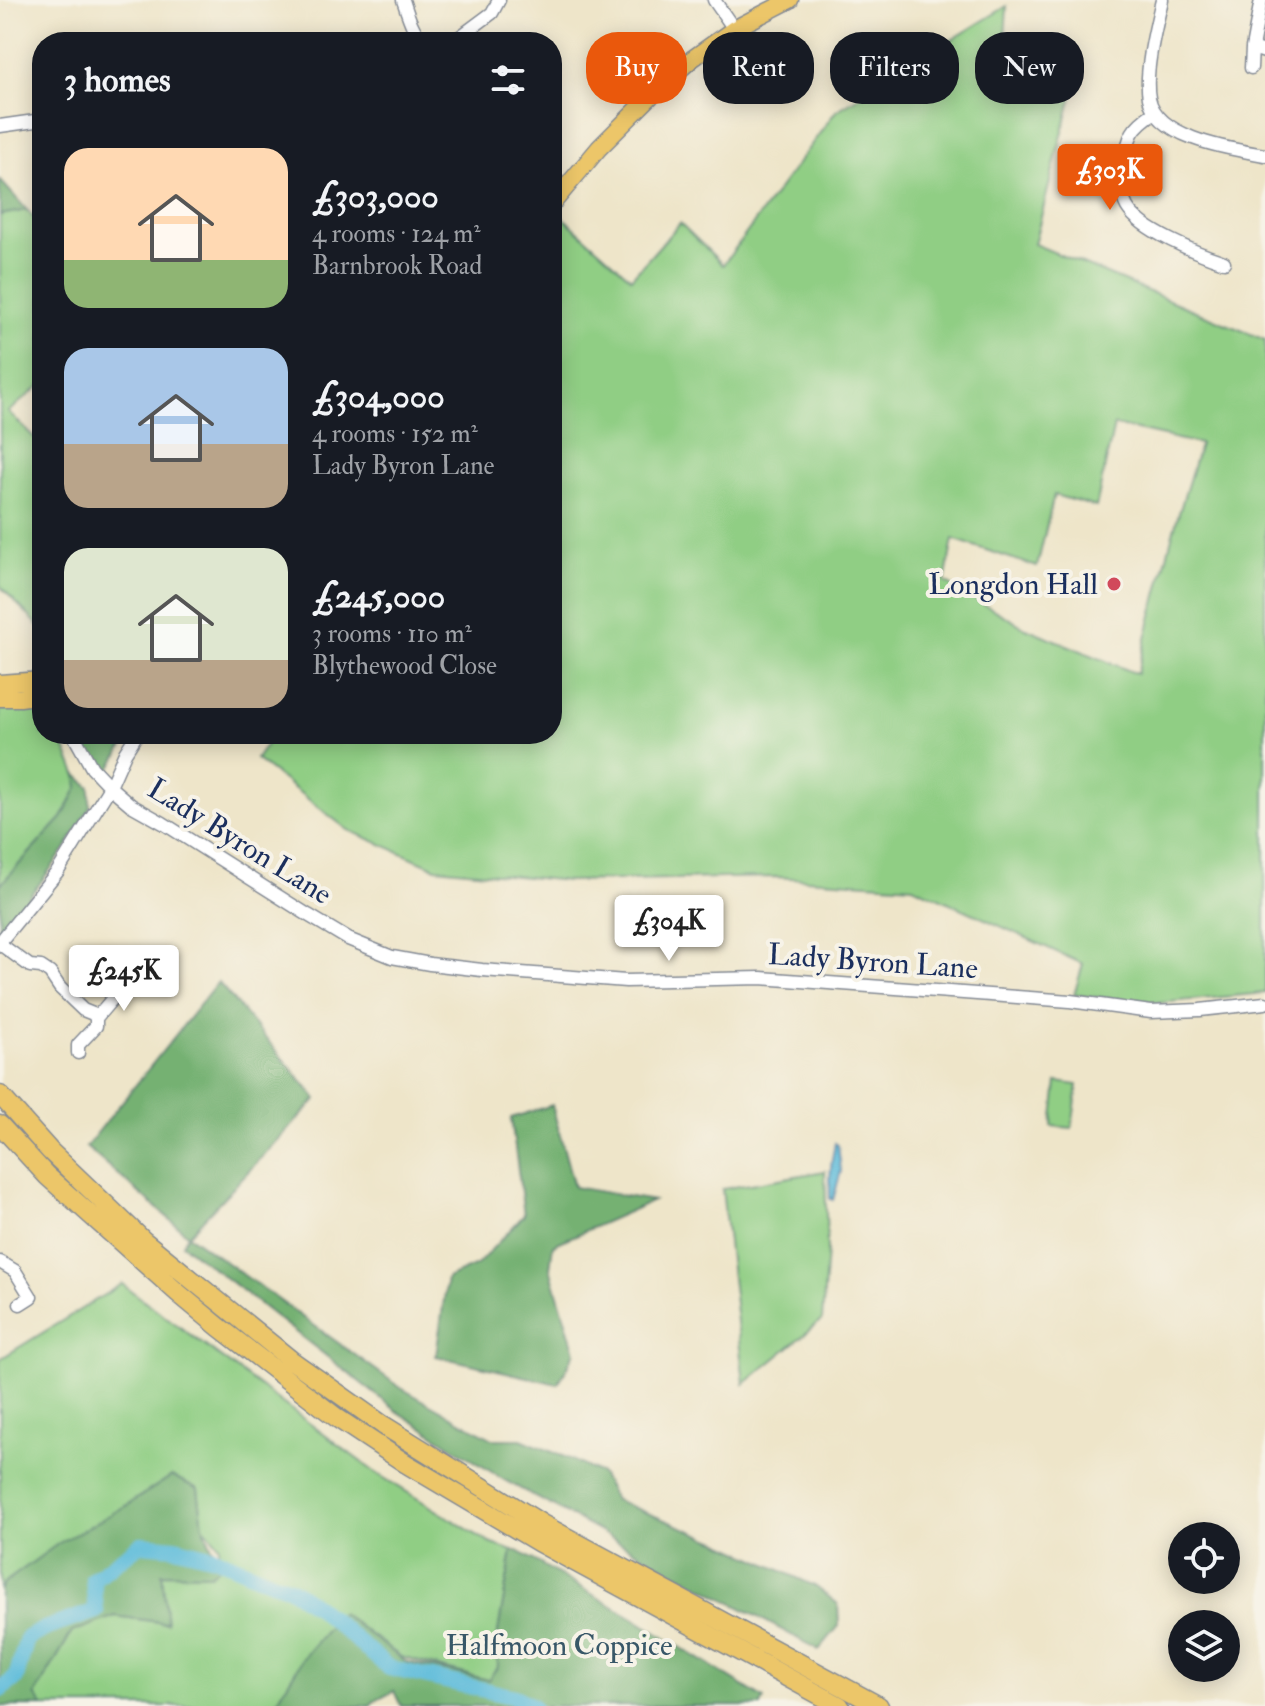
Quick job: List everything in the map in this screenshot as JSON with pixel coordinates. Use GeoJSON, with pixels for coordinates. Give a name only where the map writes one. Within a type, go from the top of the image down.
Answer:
{"type":"FeatureCollection","features":[{"type":"Feature","properties":{"kind":"highway"},"geometry":{"type":"LineString","coordinates":[[0,1083],[117,1216]]}},
{"type":"Feature","properties":{"kind":"highway"},"geometry":{"type":"LineString","coordinates":[[0,1095],[50,1151],[117,1216],[291,1360],[383,1425],[542,1524],[879,1706]]}},
{"type":"Feature","properties":{"kind":"highway"},"geometry":{"type":"LineString","coordinates":[[0,1125],[47,1176],[204,1315],[337,1418],[405,1463],[538,1542],[840,1706]]}},
{"type":"Feature","properties":{"kind":"highway"},"geometry":{"type":"LineString","coordinates":[[0,1135],[28,1156]]}},
{"type":"Feature","properties":{"kind":"main road"},"geometry":{"type":"LineString","coordinates":[[562,192],[599,148],[692,59],[734,29],[790,0]]}},
{"type":"Feature","properties":{"kind":"main road"},"geometry":{"type":"LineString","coordinates":[[0,686],[32,688]]}},
{"type":"Feature","properties":{"kind":"main road"},"geometry":{"type":"LineString","coordinates":[[0,698],[32,691]]}},
{"type":"Feature","properties":{"kind":"street"},"geometry":{"type":"LineString","coordinates":[[403,0],[416,32]]}},
{"type":"Feature","properties":{"kind":"street"},"geometry":{"type":"LineString","coordinates":[[466,32],[492,13],[499,0]]}},
{"type":"Feature","properties":{"kind":"street"},"geometry":{"type":"LineString","coordinates":[[714,0],[734,29]]}},
{"type":"Feature","properties":{"kind":"street"},"geometry":{"type":"LineString","coordinates":[[1162,0],[1153,42],[1149,85],[1149,98],[1155,112],[1168,126],[1190,137],[1265,155]]}},
{"type":"Feature","properties":{"kind":"street"},"geometry":{"type":"LineString","coordinates":[[1251,68],[1259,50],[1261,0]]}},
{"type":"Feature","properties":{"kind":"street"},"geometry":{"type":"LineString","coordinates":[[1155,112],[1139,123],[1128,142],[1123,173],[1124,201],[1135,217],[1164,237],[1224,262]]}},
{"type":"Feature","properties":{"kind":"street"},"geometry":{"type":"LineString","coordinates":[[0,126],[32,121]]}},
{"type":"Feature","properties":{"kind":"street","name":"Lady Byron Lane"},"geometry":{"type":"LineString","coordinates":[[79,744],[92,768],[131,805],[321,923],[392,957],[482,970],[626,981],[761,978],[1070,1001],[1151,1012],[1265,1003]]}},
{"type":"Feature","properties":{"kind":"street"},"geometry":{"type":"LineString","coordinates":[[96,1018],[60,988],[50,973],[41,967],[30,966],[0,943],[58,871],[110,787],[131,744]]}},
{"type":"Feature","properties":{"kind":"street"},"geometry":{"type":"LineString","coordinates":[[74,1047],[96,1026],[96,1018],[125,984]]}},
{"type":"Feature","properties":{"kind":"street"},"geometry":{"type":"LineString","coordinates":[[0,1262],[15,1271],[31,1297],[20,1304]]}},
{"type":"Feature","properties":{"kind":"green space"},"geometry":{"type":"Polygon","coordinates":[[[1007,6],[1005,32],[975,32],[975,104],[1070,104],[1034,244],[1265,340],[1265,993],[1159,1003],[1074,995],[1083,964],[913,886],[776,877],[568,881],[436,868],[348,830],[256,759],[266,744],[562,744],[562,217],[631,278],[680,223],[723,265],[836,111],[847,104],[959,104],[959,35],[1007,6]],[[1114,425],[1096,507],[1054,495],[1037,567],[953,539],[945,582],[1026,628],[1137,674],[1173,533],[1200,444],[1114,425]]]}},
{"type":"Feature","properties":{"kind":"green space"},"geometry":{"type":"Polygon","coordinates":[[[0,180],[27,210],[0,215],[0,180]]]}},
{"type":"Feature","properties":{"kind":"green space"},"geometry":{"type":"Polygon","coordinates":[[[27,210],[32,216],[32,392],[8,412],[32,435],[32,619],[0,586],[0,215],[27,210]]]}},
{"type":"Feature","properties":{"kind":"green space"},"geometry":{"type":"Polygon","coordinates":[[[0,709],[32,711],[32,744],[63,744],[79,786],[62,818],[0,885],[0,709]]]}},
{"type":"Feature","properties":{"kind":"green space"},"geometry":{"type":"Polygon","coordinates":[[[82,744],[124,744],[106,777],[82,744]]]}},
{"type":"Feature","properties":{"kind":"green space"},"geometry":{"type":"Polygon","coordinates":[[[76,774],[90,787],[90,807],[68,845],[0,932],[0,885],[62,818],[78,787],[76,774]]]}},
{"type":"Feature","properties":{"kind":"green space"},"geometry":{"type":"Polygon","coordinates":[[[218,982],[317,1099],[188,1235],[86,1147],[218,982]]]}},
{"type":"Feature","properties":{"kind":"green space"},"geometry":{"type":"Polygon","coordinates":[[[1057,1082],[1078,1085],[1072,1128],[1052,1126],[1057,1082]]]}},
{"type":"Feature","properties":{"kind":"green space"},"geometry":{"type":"Polygon","coordinates":[[[552,1105],[574,1187],[653,1201],[553,1245],[550,1268],[575,1352],[558,1384],[436,1356],[447,1278],[477,1265],[524,1215],[511,1118],[552,1105]]]}},
{"type":"Feature","properties":{"kind":"green space"},"geometry":{"type":"Polygon","coordinates":[[[825,1171],[827,1250],[822,1320],[744,1384],[722,1189],[825,1171]]]}},
{"type":"Feature","properties":{"kind":"green space","name":"Halfmoon Coppice"},"geometry":{"type":"Polygon","coordinates":[[[188,1235],[401,1388],[493,1439],[521,1439],[572,1460],[601,1474],[615,1500],[717,1541],[815,1586],[838,1604],[839,1626],[819,1650],[504,1480],[397,1411],[182,1244],[188,1235]]]}},
{"type":"Feature","properties":{"kind":"green space"},"geometry":{"type":"Polygon","coordinates":[[[122,1284],[376,1473],[490,1543],[512,1551],[497,1638],[498,1667],[488,1680],[401,1657],[341,1613],[305,1655],[274,1706],[43,1706],[35,1695],[72,1632],[115,1616],[166,1623],[162,1573],[210,1574],[220,1567],[219,1545],[203,1526],[198,1490],[172,1476],[4,1583],[0,1590],[0,1359],[122,1284]]]}},
{"type":"Feature","properties":{"kind":"green space"},"geometry":{"type":"Polygon","coordinates":[[[172,1476],[198,1489],[203,1526],[220,1567],[210,1574],[162,1573],[167,1623],[115,1616],[72,1632],[35,1695],[43,1706],[0,1706],[0,1590],[4,1583],[59,1543],[172,1476]]]}},
{"type":"Feature","properties":{"kind":"green space","name":"Halfmoon Coppice"},"geometry":{"type":"Polygon","coordinates":[[[512,1551],[518,1551],[633,1618],[764,1699],[761,1706],[401,1706],[394,1691],[370,1706],[274,1706],[305,1655],[341,1613],[406,1662],[488,1680],[498,1666],[497,1638],[512,1551]]]}},
{"type":"Feature","properties":{"kind":"water"},"geometry":{"type":"Polygon","coordinates":[[[835,1143],[838,1145],[841,1171],[833,1200],[830,1199],[830,1185],[835,1143]]]}},
{"type":"Feature","properties":{"kind":"waterway"},"geometry":{"type":"LineString","coordinates":[[0,1690],[16,1678],[27,1638],[96,1611],[93,1579],[141,1544],[175,1547],[214,1557],[290,1588],[389,1668],[515,1697],[532,1706]]}},
{"type":"Feature","properties":{"kind":"place","name":"Longdon Hall"},"geometry":{"type":"Point","coordinates":[1114,584]}}]}
